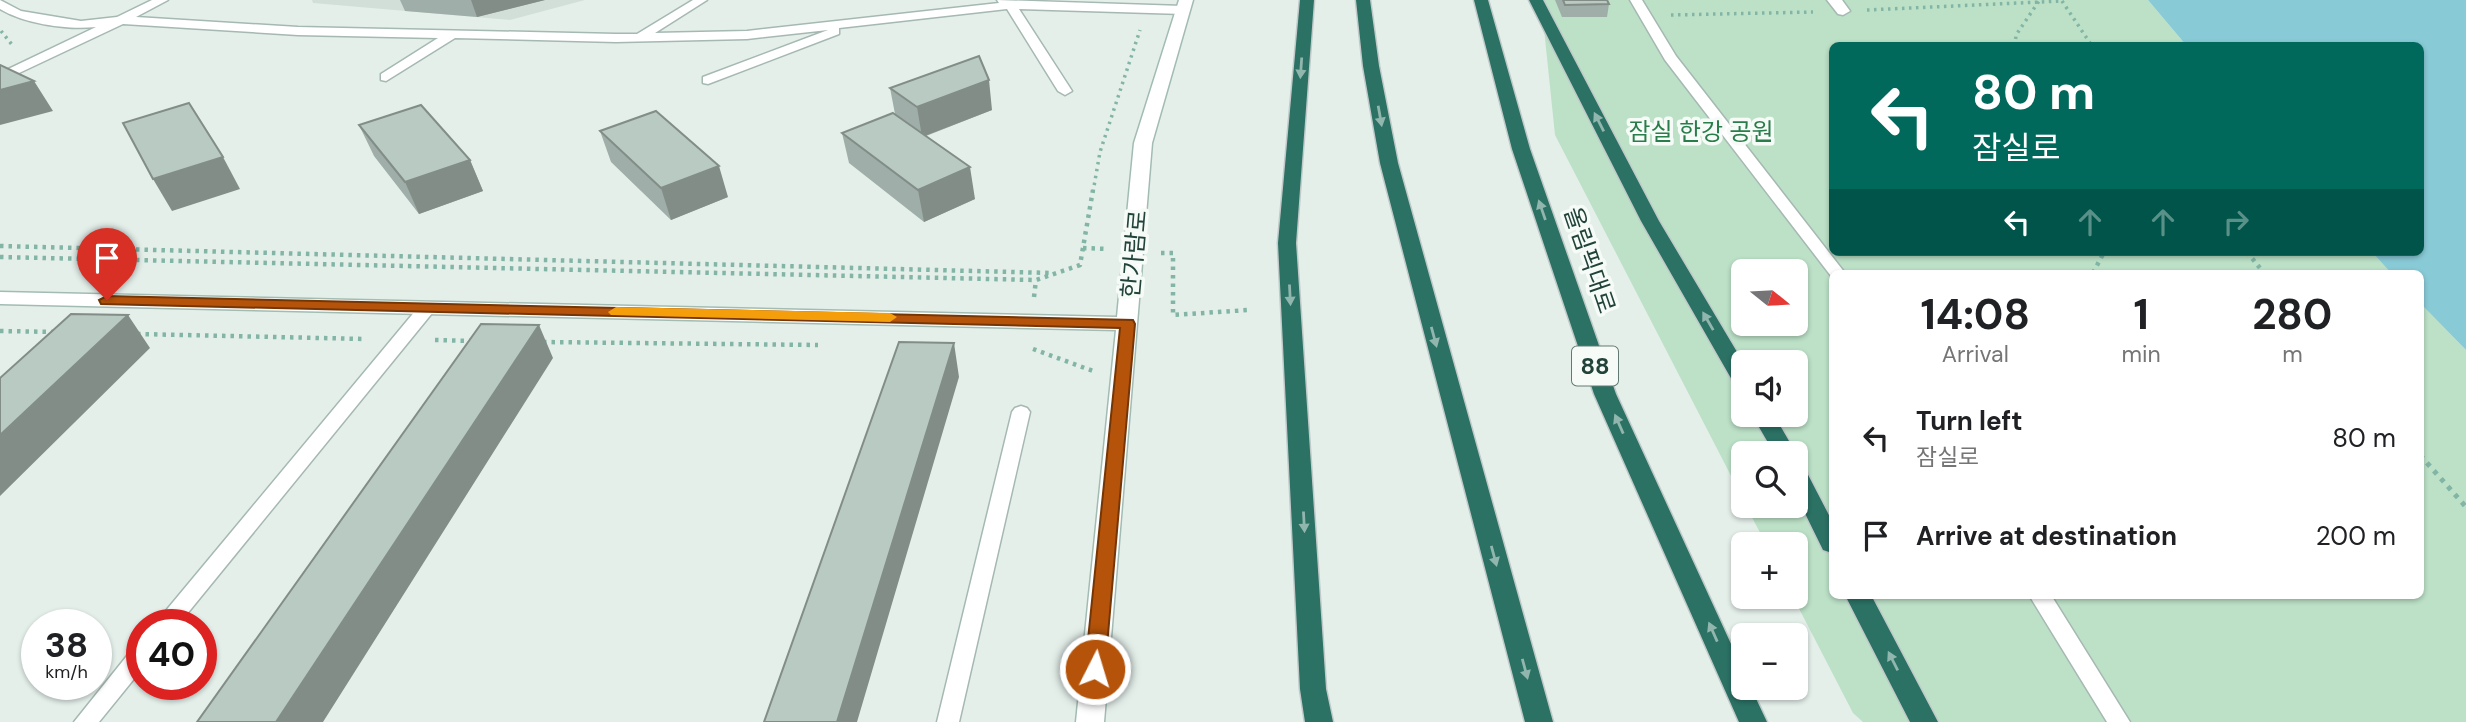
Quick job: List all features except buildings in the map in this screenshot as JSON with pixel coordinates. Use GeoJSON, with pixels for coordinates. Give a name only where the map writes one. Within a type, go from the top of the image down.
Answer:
{"type":"FeatureCollection","features":[{"type":"Feature","properties":{"kind":"highway"},"geometry":{"type":"LineString","coordinates":[[1307,0],[1287,243],[1313,688],[1319,722]]}},
{"type":"Feature","properties":{"kind":"highway"},"geometry":{"type":"LineString","coordinates":[[1363,0],[1371,66],[1389,163],[1539,722]]}},
{"type":"Feature","properties":{"kind":"highway","name":"올림픽대로"},"geometry":{"type":"LineString","coordinates":[[1481,0],[1521,149],[1605,394],[1752,719]]}},
{"type":"Feature","properties":{"kind":"highway"},"geometry":{"type":"LineString","coordinates":[[1536,0],[1650,221],[1731,359]]}},
{"type":"Feature","properties":{"kind":"highway"},"geometry":{"type":"LineString","coordinates":[[1808,497],[1829,538]]}},
{"type":"Feature","properties":{"kind":"highway"},"geometry":{"type":"LineString","coordinates":[[1860,599],[1924,722]]}},
{"type":"Feature","properties":{"kind":"street","name":"한가람로"},"geometry":{"type":"LineString","coordinates":[[1090,722],[1143,143],[1184,5]]}},
{"type":"Feature","properties":{"kind":"street"},"geometry":{"type":"LineString","coordinates":[[0,298],[1128,324]]}},
{"type":"Feature","properties":{"kind":"lane"},"geometry":{"type":"LineString","coordinates":[[0,78],[162,0]]}},
{"type":"Feature","properties":{"kind":"lane"},"geometry":{"type":"LineString","coordinates":[[640,37],[701,0]]}},
{"type":"Feature","properties":{"kind":"lane"},"geometry":{"type":"LineString","coordinates":[[1636,0],[1670,57],[1834,270]]}},
{"type":"Feature","properties":{"kind":"lane"},"geometry":{"type":"LineString","coordinates":[[0,4],[17,14],[81,25],[122,20],[298,31],[450,36],[640,37],[747,35],[1007,2],[1147,9],[1184,5]]}},
{"type":"Feature","properties":{"kind":"lane"},"geometry":{"type":"LineString","coordinates":[[1007,2],[1065,91]]}},
{"type":"Feature","properties":{"kind":"lane"},"geometry":{"type":"LineString","coordinates":[[708,80],[863,21]]}},
{"type":"Feature","properties":{"kind":"lane"},"geometry":{"type":"LineString","coordinates":[[386,78],[450,36]]}},
{"type":"Feature","properties":{"kind":"lane"},"geometry":{"type":"LineString","coordinates":[[178,609],[427,308]]}},
{"type":"Feature","properties":{"kind":"lane"},"geometry":{"type":"LineString","coordinates":[[948,722],[1021,412]]}},
{"type":"Feature","properties":{"kind":"lane"},"geometry":{"type":"LineString","coordinates":[[2042,599],[2119,722]]}},
{"type":"Feature","properties":{"kind":"lane"},"geometry":{"type":"LineString","coordinates":[[85,722],[126,672]]}},
{"type":"Feature","properties":{"kind":"path"},"geometry":{"type":"LineString","coordinates":[[2015,42],[2016,35],[2041,2],[2035,0]]}},
{"type":"Feature","properties":{"kind":"path"},"geometry":{"type":"LineString","coordinates":[[2061,0],[2089,42]]}},
{"type":"Feature","properties":{"kind":"path"},"geometry":{"type":"LineString","coordinates":[[0,257],[1035,280],[1080,265],[1100,152],[1147,9]]}},
{"type":"Feature","properties":{"kind":"path"},"geometry":{"type":"LineString","coordinates":[[0,30],[18,52]]}},
{"type":"Feature","properties":{"kind":"path"},"geometry":{"type":"LineString","coordinates":[[0,246],[1056,273]]}},
{"type":"Feature","properties":{"kind":"path"},"geometry":{"type":"LineString","coordinates":[[1174,253],[1173,315],[1248,310]]}},
{"type":"Feature","properties":{"kind":"path"},"geometry":{"type":"LineString","coordinates":[[2250,256],[2262,270]]}},
{"type":"Feature","properties":{"kind":"path"},"geometry":{"type":"LineString","coordinates":[[0,331],[69,332]]}},
{"type":"Feature","properties":{"kind":"path"},"geometry":{"type":"LineString","coordinates":[[124,334],[484,341]]}},
{"type":"Feature","properties":{"kind":"path"},"geometry":{"type":"LineString","coordinates":[[540,342],[819,345]]}},
{"type":"Feature","properties":{"kind":"path"},"geometry":{"type":"LineString","coordinates":[[1029,347],[1096,372]]}},
{"type":"Feature","properties":{"kind":"path"},"geometry":{"type":"LineString","coordinates":[[2424,459],[2466,506]]}},
{"type":"Feature","properties":{"kind":"shaded area"},"geometry":{"type":"Polygon","coordinates":[[[312,0],[585,0],[510,20],[313,3],[312,0]]]}},
{"type":"Feature","properties":{"kind":"green space","name":"잠실 한강 공원"},"geometry":{"type":"Polygon","coordinates":[[[1541,0],[2148,0],[2183,42],[1829,42],[1829,256],[2376,256],[2388,270],[1829,270],[1829,599],[2424,599],[2424,307],[2466,350],[2466,722],[1863,722],[1853,713],[1799,609],[1808,609],[1808,532],[1760,532],[1752,518],[1808,518],[1808,441],[1731,441],[1731,476],[1555,135],[1541,0]]]}},
{"type":"Feature","properties":{"kind":"water"},"geometry":{"type":"Polygon","coordinates":[[[2148,0],[2466,0],[2466,350],[2424,307],[2424,270],[2388,270],[2376,256],[2424,256],[2424,42],[2183,42],[2148,0]]]}},
{"type":"Feature","properties":{"kind":"slow traffic"},"geometry":{"type":"LineString","coordinates":[[616,312],[890,317]]}},
{"type":"Feature","properties":{"kind":"route"},"geometry":{"type":"LineString","coordinates":[[107,300],[1128,324],[1095,669]]}}]}
